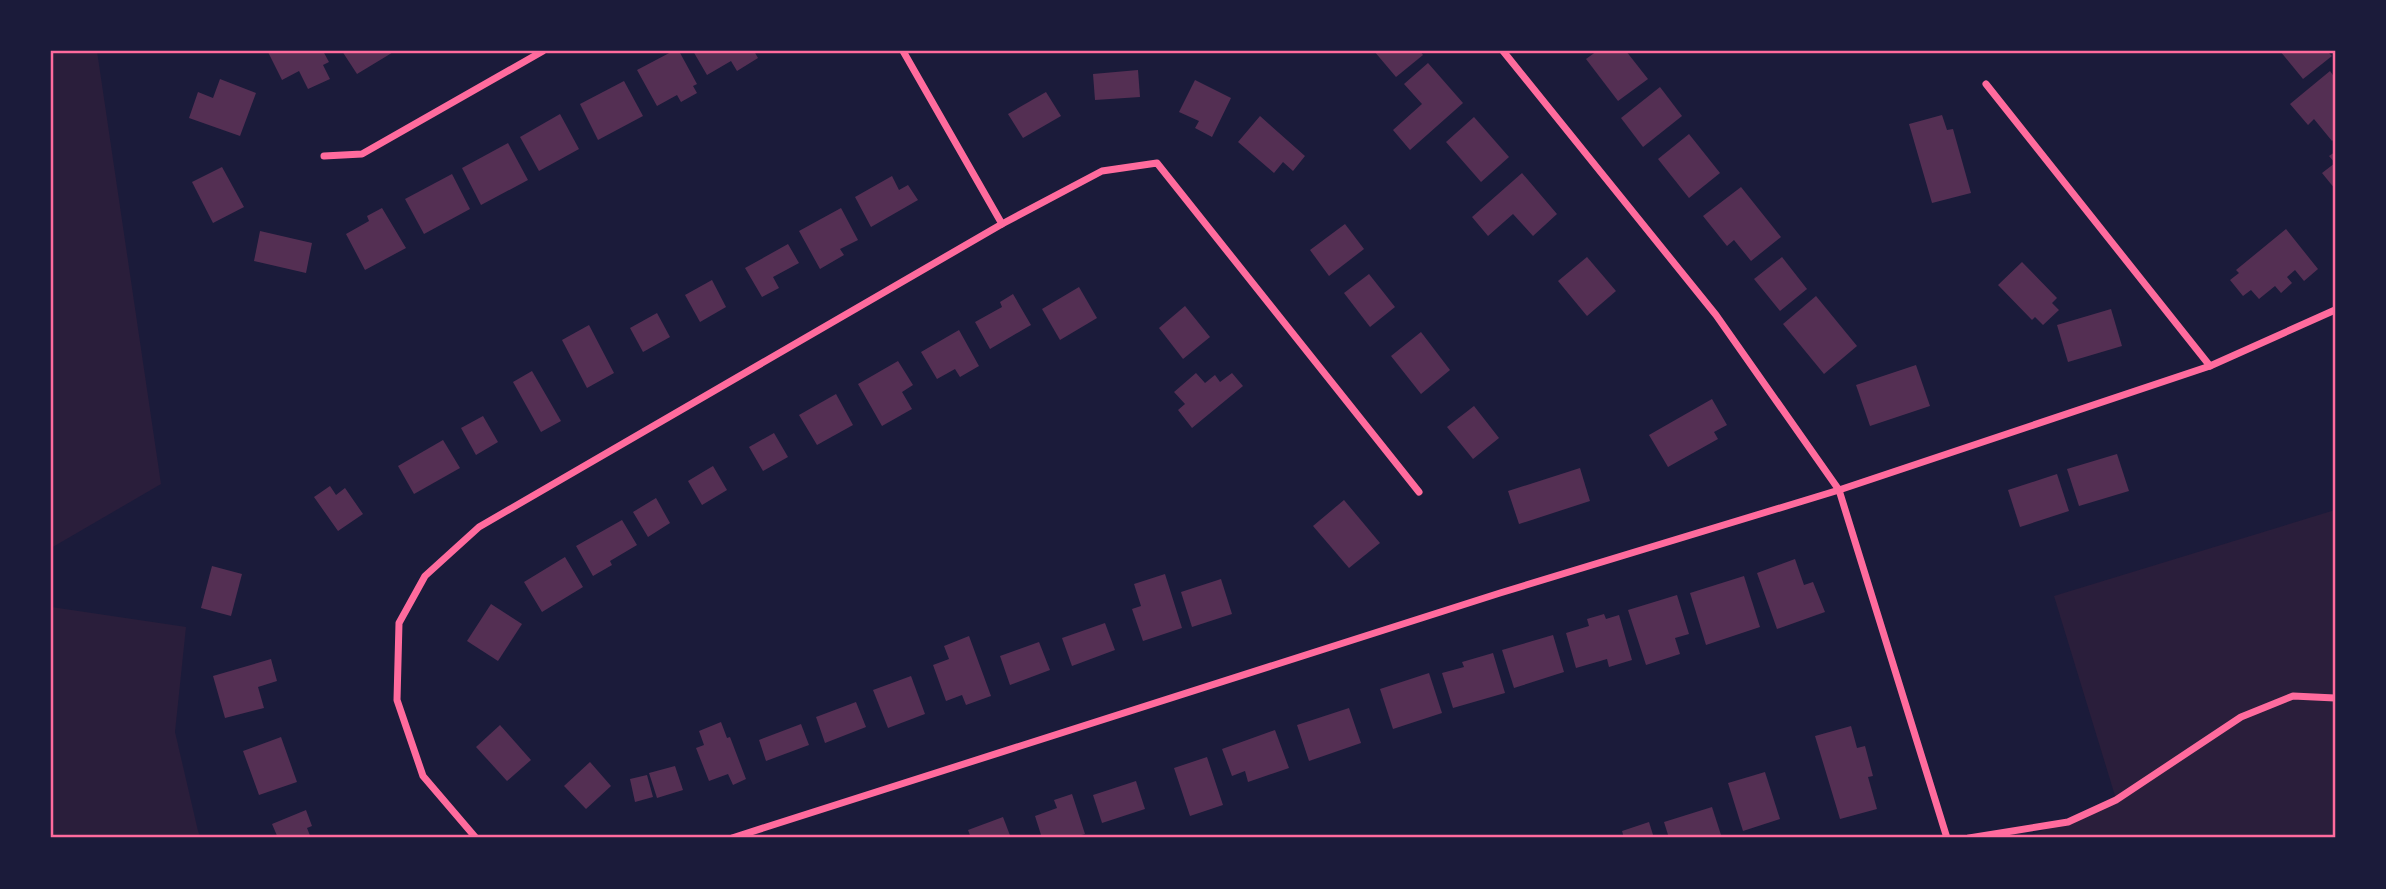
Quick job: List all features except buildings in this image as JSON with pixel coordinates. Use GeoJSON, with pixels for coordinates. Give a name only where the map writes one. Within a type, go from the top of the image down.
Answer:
{"type":"FeatureCollection","features":[{"type":"Feature","properties":{"kind":"street"},"geometry":{"type":"LineString","coordinates":[[324,156],[362,154],[543,51]]}},
{"type":"Feature","properties":{"kind":"street"},"geometry":{"type":"LineString","coordinates":[[903,51],[1002,224]]}},
{"type":"Feature","properties":{"kind":"street"},"geometry":{"type":"LineString","coordinates":[[1503,51],[1716,315],[1839,491],[1947,838]]}},
{"type":"Feature","properties":{"kind":"street"},"geometry":{"type":"LineString","coordinates":[[1986,84],[2210,366]]}},
{"type":"Feature","properties":{"kind":"street"},"geometry":{"type":"LineString","coordinates":[[476,838],[424,776],[397,700],[399,623],[425,576],[479,527],[1002,224],[1102,171],[1157,163],[1419,492]]}},
{"type":"Feature","properties":{"kind":"street"},"geometry":{"type":"LineString","coordinates":[[732,838],[1500,593],[1839,491],[2210,366],[2335,310]]}},
{"type":"Feature","properties":{"kind":"street"},"geometry":{"type":"LineString","coordinates":[[1969,838],[2068,822],[2116,800],[2241,717],[2293,695],[2335,698]]}},
{"type":"Feature","properties":{"kind":"shaded area"},"geometry":{"type":"Polygon","coordinates":[[[51,51],[97,51],[161,484],[51,548],[51,51]]]}},
{"type":"Feature","properties":{"kind":"shaded area"},"geometry":{"type":"Polygon","coordinates":[[[2335,510],[2335,838],[2025,838],[2116,799],[2054,596],[2335,510]]]}},
{"type":"Feature","properties":{"kind":"shaded area"},"geometry":{"type":"Polygon","coordinates":[[[51,607],[186,627],[175,732],[201,838],[51,838],[51,607]]]}}]}
